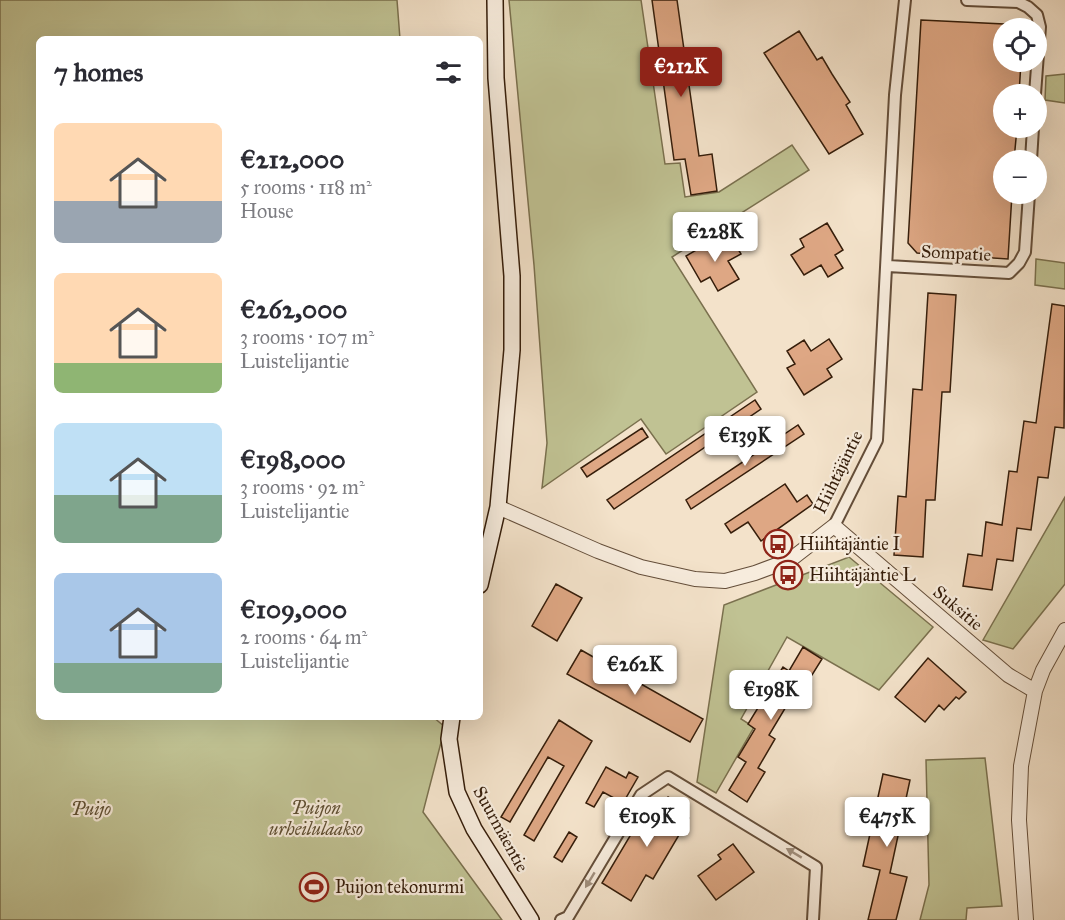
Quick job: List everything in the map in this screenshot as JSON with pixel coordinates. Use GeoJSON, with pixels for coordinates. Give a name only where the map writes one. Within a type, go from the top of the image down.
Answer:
{"type":"FeatureCollection","features":[{"type":"Feature","properties":{"kind":"main road"},"geometry":{"type":"LineString","coordinates":[[483,572],[498,507],[512,350],[512,276],[496,78],[495,0]]}},
{"type":"Feature","properties":{"kind":"main road","name":"Suurmäentie"},"geometry":{"type":"LineString","coordinates":[[452,720],[449,739],[457,792],[474,829],[531,920]]}},
{"type":"Feature","properties":{"kind":"street","name":"Hiihtäjäntie"},"geometry":{"type":"LineString","coordinates":[[498,507],[598,551],[641,567],[695,579],[725,581],[790,560],[834,526],[877,440],[888,266],[895,95],[905,0]]}},
{"type":"Feature","properties":{"kind":"street"},"geometry":{"type":"LineString","coordinates":[[967,0],[1018,2],[1037,15],[1040,27],[1036,84]]}},
{"type":"Feature","properties":{"kind":"street","name":"Sompatie"},"geometry":{"type":"LineString","coordinates":[[888,266],[1010,273],[1025,252],[1028,204]]}},
{"type":"Feature","properties":{"kind":"street","name":"Suksitie"},"geometry":{"type":"LineString","coordinates":[[834,526],[1008,675],[1035,691]]}},
{"type":"Feature","properties":{"kind":"street"},"geometry":{"type":"LineString","coordinates":[[1026,920],[1019,820],[1020,777],[1035,691],[1043,670],[1065,630]]}},
{"type":"Feature","properties":{"kind":"street"},"geometry":{"type":"LineString","coordinates":[[566,919],[641,795],[668,777],[816,867],[813,920]]}},
{"type":"Feature","properties":{"kind":"green space"},"geometry":{"type":"Polygon","coordinates":[[[0,0],[397,0],[400,36],[36,36],[36,720],[437,720],[445,727],[423,812],[502,920],[0,920],[0,0]]]}},
{"type":"Feature","properties":{"kind":"green space"},"geometry":{"type":"Polygon","coordinates":[[[509,0],[641,0],[665,164],[680,163],[685,197],[719,192],[792,145],[809,170],[672,257],[757,392],[666,454],[641,419],[542,488],[547,443],[534,265],[509,0]]]}},
{"type":"Feature","properties":{"kind":"green space"},"geometry":{"type":"Polygon","coordinates":[[[1065,74],[1065,103],[1047,100],[1046,76],[1065,74]]]}},
{"type":"Feature","properties":{"kind":"green space"},"geometry":{"type":"Polygon","coordinates":[[[1036,259],[1065,263],[1065,289],[1035,285],[1036,259]]]}},
{"type":"Feature","properties":{"kind":"green space"},"geometry":{"type":"Polygon","coordinates":[[[1065,497],[1065,584],[1013,649],[983,640],[1065,497]]]}},
{"type":"Feature","properties":{"kind":"green space"},"geometry":{"type":"Polygon","coordinates":[[[849,557],[933,627],[879,690],[787,637],[741,719],[754,727],[716,793],[697,782],[724,605],[849,557]]]}},
{"type":"Feature","properties":{"kind":"green space"},"geometry":{"type":"Polygon","coordinates":[[[985,758],[1002,906],[967,908],[966,920],[920,920],[929,885],[926,760],[985,758]]]}},
{"type":"Feature","properties":{"kind":"building"},"geometry":{"type":"Polygon","coordinates":[[[652,0],[677,0],[699,156],[712,154],[717,191],[691,195],[685,159],[674,160],[652,0]]]}},
{"type":"Feature","properties":{"kind":"building"},"geometry":{"type":"Polygon","coordinates":[[[921,20],[993,23],[993,72],[1020,72],[1020,84],[993,84],[993,138],[1016,138],[1015,150],[993,150],[993,204],[1011,204],[1008,259],[917,253],[908,243],[921,20]]]}},
{"type":"Feature","properties":{"kind":"building"},"geometry":{"type":"Polygon","coordinates":[[[799,31],[817,60],[822,57],[850,102],[846,105],[863,134],[829,154],[764,53],[799,31]]]}},
{"type":"Feature","properties":{"kind":"building"},"geometry":{"type":"Polygon","coordinates":[[[827,223],[843,250],[835,255],[843,268],[828,277],[821,265],[804,275],[791,255],[804,247],[800,239],[827,223]]]}},
{"type":"Feature","properties":{"kind":"building"},"geometry":{"type":"Polygon","coordinates":[[[731,237],[741,254],[728,261],[739,279],[718,291],[710,277],[701,282],[686,256],[715,239],[718,245],[731,237]]]}},
{"type":"Feature","properties":{"kind":"building"},"geometry":{"type":"Polygon","coordinates":[[[928,293],[956,295],[950,392],[942,392],[935,500],[926,500],[923,557],[894,555],[898,496],[906,497],[913,389],[922,390],[928,293]]]}},
{"type":"Feature","properties":{"kind":"building"},"geometry":{"type":"Polygon","coordinates":[[[1052,304],[1065,306],[1064,428],[1055,427],[1048,478],[1038,477],[1031,530],[1017,528],[1013,561],[997,559],[992,590],[963,586],[968,554],[982,556],[986,522],[1002,525],[1009,471],[1017,472],[1024,421],[1036,423],[1052,304]]]}},
{"type":"Feature","properties":{"kind":"building"},"geometry":{"type":"Polygon","coordinates":[[[829,339],[842,359],[827,369],[832,377],[804,395],[787,368],[795,364],[787,351],[804,340],[811,351],[829,339]]]}},
{"type":"Feature","properties":{"kind":"building"},"geometry":{"type":"Polygon","coordinates":[[[755,400],[761,409],[614,509],[607,500],[755,400]]]}},
{"type":"Feature","properties":{"kind":"building"},"geometry":{"type":"Polygon","coordinates":[[[798,425],[804,434],[691,509],[686,500],[798,425]]]}},
{"type":"Feature","properties":{"kind":"building"},"geometry":{"type":"Polygon","coordinates":[[[642,428],[648,437],[587,477],[581,468],[642,428]]]}},
{"type":"Feature","properties":{"kind":"building"},"geometry":{"type":"Polygon","coordinates":[[[785,484],[797,502],[807,495],[813,504],[761,541],[748,522],[731,533],[725,524],[785,484]]]}},
{"type":"Feature","properties":{"kind":"building"},"geometry":{"type":"Polygon","coordinates":[[[556,584],[582,598],[557,641],[532,626],[556,584]]]}},
{"type":"Feature","properties":{"kind":"building"},"geometry":{"type":"Polygon","coordinates":[[[803,647],[822,659],[807,683],[802,680],[769,735],[775,739],[758,768],[765,772],[747,802],[729,790],[746,762],[738,757],[755,729],[748,724],[783,667],[789,671],[803,647]]]}},
{"type":"Feature","properties":{"kind":"building"},"geometry":{"type":"Polygon","coordinates":[[[581,650],[703,719],[690,742],[567,674],[581,650]]]}},
{"type":"Feature","properties":{"kind":"building"},"geometry":{"type":"Polygon","coordinates":[[[928,658],[966,692],[959,699],[956,697],[944,710],[939,705],[925,722],[895,697],[928,658]]]}},
{"type":"Feature","properties":{"kind":"building"},"geometry":{"type":"Polygon","coordinates":[[[559,720],[592,741],[534,841],[524,835],[564,766],[548,757],[510,822],[501,817],[559,720]]]}},
{"type":"Feature","properties":{"kind":"building"},"geometry":{"type":"Polygon","coordinates":[[[606,767],[626,778],[629,772],[638,777],[623,803],[603,792],[594,807],[586,803],[606,767]]]}},
{"type":"Feature","properties":{"kind":"building"},"geometry":{"type":"Polygon","coordinates":[[[883,774],[910,780],[890,873],[907,877],[896,920],[868,920],[880,870],[863,866],[883,774]]]}},
{"type":"Feature","properties":{"kind":"building"},"geometry":{"type":"Polygon","coordinates":[[[668,797],[688,809],[684,815],[689,818],[653,879],[646,875],[631,901],[602,883],[643,814],[647,817],[653,807],[656,809],[660,802],[663,804],[668,797]]]}},
{"type":"Feature","properties":{"kind":"building"},"geometry":{"type":"Polygon","coordinates":[[[569,832],[577,837],[562,862],[554,857],[569,832]]]}},
{"type":"Feature","properties":{"kind":"building"},"geometry":{"type":"Polygon","coordinates":[[[733,844],[754,872],[716,900],[698,876],[721,859],[718,855],[733,844]]]}},
{"type":"Feature","properties":{"kind":"place","name":"Hiihtäjäntie I"},"geometry":{"type":"Point","coordinates":[778,544]}},
{"type":"Feature","properties":{"kind":"place","name":"Hiihtäjäntie L"},"geometry":{"type":"Point","coordinates":[788,575]}},
{"type":"Feature","properties":{"kind":"place","name":"Puijon tekonurmi"},"geometry":{"type":"Point","coordinates":[314,887]}},
{"type":"Feature","properties":{"kind":"park label","name":"Puijo"},"geometry":{"type":"Point","coordinates":[91,809]}},
{"type":"Feature","properties":{"kind":"park label","name":"Puijon urheilulaakso"},"geometry":{"type":"Point","coordinates":[316,818]}}]}
